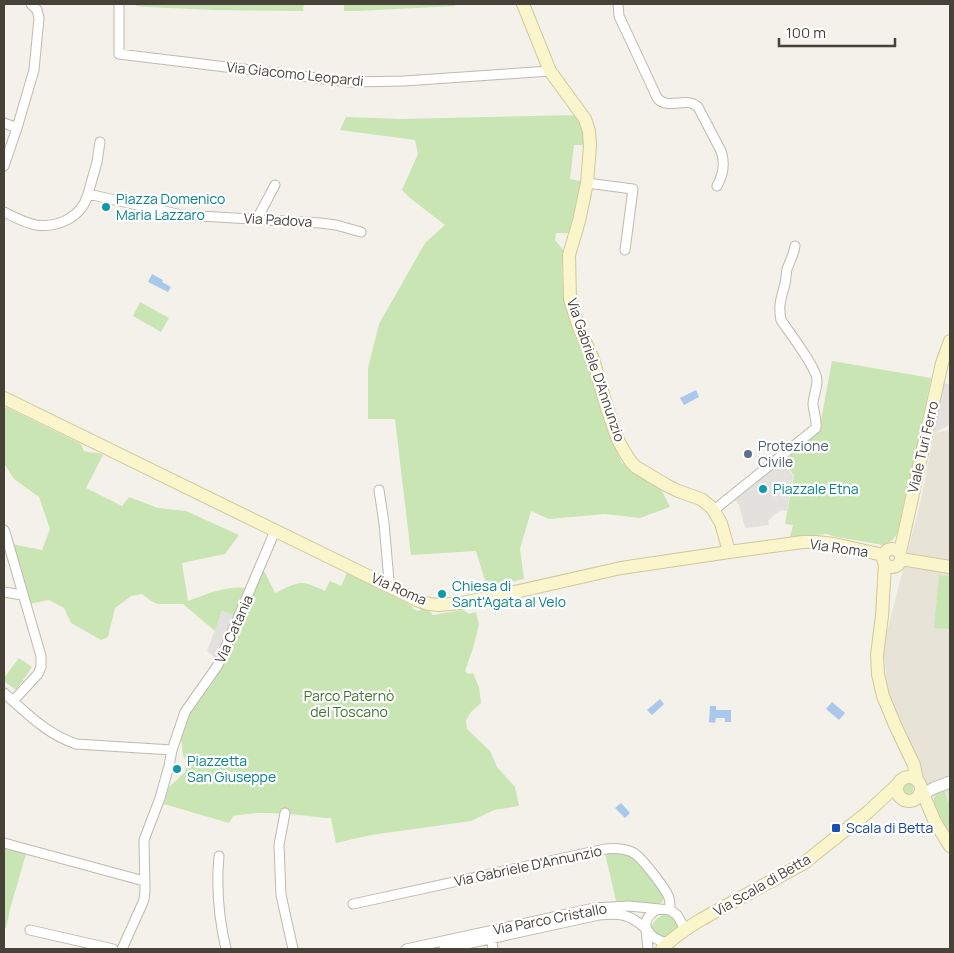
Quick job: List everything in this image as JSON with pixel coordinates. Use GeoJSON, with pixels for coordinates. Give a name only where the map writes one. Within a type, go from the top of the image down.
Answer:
{"type":"FeatureCollection","features":[{"type":"Feature","properties":{"kind":"main road","name":"Via Gabriele D'Annunzio"},"geometry":{"type":"LineString","coordinates":[[523,4],[550,71],[586,119],[589,131],[590,146],[587,183],[569,256],[570,299],[579,328],[593,359],[618,440],[624,452],[636,466],[666,486],[701,499],[714,510]]}},
{"type":"Feature","properties":{"kind":"main road","name":"Viale Turi Ferro"},"geometry":{"type":"LineString","coordinates":[[918,793],[914,765],[883,696],[878,674],[877,656],[882,616],[895,574],[893,557],[906,526],[942,363],[950,340]]}},
{"type":"Feature","properties":{"kind":"main road","name":"Via Roma"},"geometry":{"type":"LineString","coordinates":[[5,400],[419,601],[429,604],[451,604],[506,594],[622,568],[803,542],[834,544],[950,567]]}},
{"type":"Feature","properties":{"kind":"main road"},"geometry":{"type":"LineString","coordinates":[[714,510],[721,523],[729,552]]}},
{"type":"Feature","properties":{"kind":"main road"},"geometry":{"type":"LineString","coordinates":[[908,753],[906,771],[897,793],[918,793]]}},
{"type":"Feature","properties":{"kind":"main road"},"geometry":{"type":"LineString","coordinates":[[868,812],[900,782],[911,776],[918,793],[930,809],[935,822],[950,846]]}},
{"type":"Feature","properties":{"kind":"main road"},"geometry":{"type":"LineString","coordinates":[[868,812],[918,793]]}},
{"type":"Feature","properties":{"kind":"main road"},"geometry":{"type":"LineString","coordinates":[[918,793],[916,804],[935,822]]}},
{"type":"Feature","properties":{"kind":"main road","name":"Via Scala di Betta"},"geometry":{"type":"LineString","coordinates":[[685,929],[804,863],[868,812]]}},
{"type":"Feature","properties":{"kind":"main road"},"geometry":{"type":"LineString","coordinates":[[665,946],[685,929]]}},
{"type":"Feature","properties":{"kind":"street"},"geometry":{"type":"LineString","coordinates":[[4,166],[34,70],[39,18],[37,10],[31,4]]}},
{"type":"Feature","properties":{"kind":"street","name":"Via Giacomo Leopardi"},"geometry":{"type":"LineString","coordinates":[[119,4],[119,54],[350,82],[404,81],[550,71]]}},
{"type":"Feature","properties":{"kind":"street"},"geometry":{"type":"LineString","coordinates":[[618,4],[619,16],[659,99],[665,103],[694,103],[698,107],[722,151],[721,179],[718,186]]}},
{"type":"Feature","properties":{"kind":"street"},"geometry":{"type":"LineString","coordinates":[[4,123],[17,128]]}},
{"type":"Feature","properties":{"kind":"street"},"geometry":{"type":"LineString","coordinates":[[4,212],[36,225],[64,222],[75,214],[87,199],[100,142]]}},
{"type":"Feature","properties":{"kind":"street"},"geometry":{"type":"LineString","coordinates":[[587,183],[633,189],[625,250]]}},
{"type":"Feature","properties":{"kind":"street"},"geometry":{"type":"LineString","coordinates":[[257,219],[275,186]]}},
{"type":"Feature","properties":{"kind":"street","name":"Via Padova"},"geometry":{"type":"LineString","coordinates":[[88,194],[182,215],[320,223],[361,232]]}},
{"type":"Feature","properties":{"kind":"street"},"geometry":{"type":"LineString","coordinates":[[714,510],[816,428],[817,422],[813,405],[817,378],[809,362],[781,320],[779,306],[785,284],[786,271],[795,246]]}},
{"type":"Feature","properties":{"kind":"street"},"geometry":{"type":"LineString","coordinates":[[379,490],[388,586]]}},
{"type":"Feature","properties":{"kind":"street"},"geometry":{"type":"LineString","coordinates":[[4,530],[41,656],[41,667],[38,674],[13,701]]}},
{"type":"Feature","properties":{"kind":"street","name":"Via Catania"},"geometry":{"type":"LineString","coordinates":[[122,949],[144,900],[144,840],[160,798],[170,766],[172,750],[185,712],[218,665],[276,531]]}},
{"type":"Feature","properties":{"kind":"street"},"geometry":{"type":"LineString","coordinates":[[4,592],[22,595]]}},
{"type":"Feature","properties":{"kind":"street"},"geometry":{"type":"LineString","coordinates":[[4,693],[41,726],[55,735],[76,744],[172,750]]}},
{"type":"Feature","properties":{"kind":"street"},"geometry":{"type":"LineString","coordinates":[[918,793],[950,782]]}},
{"type":"Feature","properties":{"kind":"street"},"geometry":{"type":"LineString","coordinates":[[285,813],[279,845],[281,895],[293,949]]}},
{"type":"Feature","properties":{"kind":"street"},"geometry":{"type":"LineString","coordinates":[[4,844],[144,881]]}},
{"type":"Feature","properties":{"kind":"street","name":"Via Gabriele D'Annunzio"},"geometry":{"type":"LineString","coordinates":[[353,904],[605,849],[621,848],[634,852],[641,858],[664,890],[668,898],[670,910]]}},
{"type":"Feature","properties":{"kind":"street"},"geometry":{"type":"LineString","coordinates":[[219,856],[219,911],[226,949]]}},
{"type":"Feature","properties":{"kind":"street","name":"Via Parco Cristallo"},"geometry":{"type":"LineString","coordinates":[[444,949],[594,908],[629,906],[670,910]]}},
{"type":"Feature","properties":{"kind":"street"},"geometry":{"type":"LineString","coordinates":[[648,949],[646,923],[648,917],[658,909]]}},
{"type":"Feature","properties":{"kind":"street"},"geometry":{"type":"LineString","coordinates":[[670,910],[677,915],[685,929]]}},
{"type":"Feature","properties":{"kind":"street","name":"Via Parco Cristallo"},"geometry":{"type":"LineString","coordinates":[[406,949],[610,914],[623,914],[632,918],[646,929]]}},
{"type":"Feature","properties":{"kind":"street"},"geometry":{"type":"LineString","coordinates":[[646,929],[656,940],[665,946]]}},
{"type":"Feature","properties":{"kind":"street"},"geometry":{"type":"LineString","coordinates":[[30,930],[113,949]]}},
{"type":"Feature","properties":{"kind":"street"},"geometry":{"type":"LineString","coordinates":[[491,935],[493,949]]}},
{"type":"Feature","properties":{"kind":"shaded area"},"geometry":{"type":"Polygon","coordinates":[[[943,383],[950,384],[950,425],[934,433],[943,383]]]}},
{"type":"Feature","properties":{"kind":"shaded area"},"geometry":{"type":"Polygon","coordinates":[[[950,430],[950,806],[944,790],[924,787],[916,759],[888,693],[883,647],[921,500],[934,433],[950,430]]]}},
{"type":"Feature","properties":{"kind":"shaded area"},"geometry":{"type":"Polygon","coordinates":[[[785,465],[793,475],[787,511],[782,510],[774,515],[768,521],[769,525],[746,528],[739,505],[731,499],[772,467],[780,466],[781,468],[785,465]]]}},
{"type":"Feature","properties":{"kind":"shaded area"},"geometry":{"type":"Polygon","coordinates":[[[222,611],[235,616],[216,659],[207,651],[222,611]]]}},
{"type":"Feature","properties":{"kind":"green space"},"geometry":{"type":"Polygon","coordinates":[[[136,4],[304,4],[303,11],[215,10],[147,7],[136,6],[136,4]]]}},
{"type":"Feature","properties":{"kind":"green space"},"geometry":{"type":"Polygon","coordinates":[[[344,4],[456,4],[455,6],[344,11],[344,4]]]}},
{"type":"Feature","properties":{"kind":"green space"},"geometry":{"type":"Polygon","coordinates":[[[577,115],[583,129],[584,141],[583,145],[574,145],[570,179],[581,181],[569,233],[556,233],[555,240],[564,251],[562,273],[565,302],[574,335],[588,364],[613,442],[622,463],[661,489],[670,507],[640,518],[605,514],[549,519],[531,511],[520,549],[524,579],[487,587],[476,551],[411,555],[395,419],[368,419],[368,368],[379,324],[425,243],[445,225],[402,190],[418,154],[415,140],[340,130],[346,117],[400,119],[577,115]]]}},
{"type":"Feature","properties":{"kind":"green space"},"geometry":{"type":"Polygon","coordinates":[[[140,302],[169,318],[161,332],[133,316],[140,302]]]}},
{"type":"Feature","properties":{"kind":"green space"},"geometry":{"type":"Polygon","coordinates":[[[832,361],[931,378],[897,533],[891,541],[883,545],[828,534],[790,537],[793,525],[785,524],[794,475],[782,460],[819,431],[832,361]]]}},
{"type":"Feature","properties":{"kind":"green space"},"geometry":{"type":"Polygon","coordinates":[[[6,407],[81,444],[84,451],[103,455],[86,488],[122,506],[129,497],[158,508],[186,511],[239,535],[225,554],[182,563],[188,601],[225,589],[248,588],[235,616],[222,611],[215,631],[183,604],[158,604],[142,594],[131,596],[115,608],[108,637],[101,640],[71,623],[64,608],[49,600],[29,604],[12,544],[42,550],[50,529],[39,497],[14,479],[4,463],[4,410],[6,407]]]}},
{"type":"Feature","properties":{"kind":"green space","name":"Parco Paternò del Toscano"},"geometry":{"type":"Polygon","coordinates":[[[262,570],[275,593],[299,583],[311,585],[325,591],[330,581],[341,586],[347,573],[411,605],[413,609],[418,611],[423,608],[433,615],[463,610],[469,614],[476,612],[479,625],[465,671],[468,674],[473,673],[479,687],[481,703],[471,712],[466,720],[467,729],[490,751],[497,767],[515,787],[519,806],[494,810],[471,821],[371,835],[336,843],[331,818],[257,813],[233,816],[229,823],[164,804],[169,787],[185,772],[186,761],[183,755],[181,738],[190,714],[228,658],[262,570]]]}},
{"type":"Feature","properties":{"kind":"green space"},"geometry":{"type":"Polygon","coordinates":[[[939,575],[950,576],[950,629],[934,628],[939,575]]]}},
{"type":"Feature","properties":{"kind":"green space"},"geometry":{"type":"Polygon","coordinates":[[[19,658],[32,667],[16,690],[4,681],[4,678],[19,658]]]}},
{"type":"Feature","properties":{"kind":"green space"},"geometry":{"type":"Polygon","coordinates":[[[908,782],[913,783],[913,791],[906,795],[904,786],[908,782]]]}},
{"type":"Feature","properties":{"kind":"green space"},"geometry":{"type":"Polygon","coordinates":[[[941,790],[944,790],[950,806],[950,835],[933,807],[934,797],[941,790]]]}},
{"type":"Feature","properties":{"kind":"green space"},"geometry":{"type":"Polygon","coordinates":[[[4,848],[26,854],[6,928],[4,928],[4,848]]]}},
{"type":"Feature","properties":{"kind":"green space"},"geometry":{"type":"Polygon","coordinates":[[[623,851],[637,858],[663,894],[663,901],[659,904],[616,901],[605,853],[623,851]]]}},
{"type":"Feature","properties":{"kind":"green space"},"geometry":{"type":"Polygon","coordinates":[[[663,915],[675,918],[677,923],[677,929],[665,939],[656,935],[652,929],[657,918],[663,915]]]}},
{"type":"Feature","properties":{"kind":"water"},"geometry":{"type":"Polygon","coordinates":[[[152,274],[171,287],[168,292],[148,282],[152,274]]]}},
{"type":"Feature","properties":{"kind":"water"},"geometry":{"type":"Polygon","coordinates":[[[696,390],[699,397],[684,405],[680,398],[696,390]]]}},
{"type":"Feature","properties":{"kind":"water"},"geometry":{"type":"Polygon","coordinates":[[[660,699],[664,704],[652,715],[647,710],[660,699]]]}},
{"type":"Feature","properties":{"kind":"water"},"geometry":{"type":"Polygon","coordinates":[[[832,702],[845,713],[839,720],[826,709],[832,702]]]}},
{"type":"Feature","properties":{"kind":"water"},"geometry":{"type":"Polygon","coordinates":[[[710,706],[716,706],[716,710],[731,710],[731,722],[725,722],[725,718],[716,718],[715,723],[709,722],[710,706]]]}},
{"type":"Feature","properties":{"kind":"water"},"geometry":{"type":"Polygon","coordinates":[[[621,803],[630,813],[625,818],[615,808],[621,803]]]}},
{"type":"Feature","properties":{"kind":"place","name":"Piazza Domenico Maria Lazzaro"},"geometry":{"type":"Point","coordinates":[106,207]}},
{"type":"Feature","properties":{"kind":"place","name":"Protezione Civile"},"geometry":{"type":"Point","coordinates":[748,454]}},
{"type":"Feature","properties":{"kind":"place","name":"Piazzale Etna"},"geometry":{"type":"Point","coordinates":[763,489]}},
{"type":"Feature","properties":{"kind":"place","name":"Chiesa di Sant'Agata al Velo"},"geometry":{"type":"Point","coordinates":[442,594]}},
{"type":"Feature","properties":{"kind":"place","name":"Piazzetta San Giuseppe"},"geometry":{"type":"Point","coordinates":[177,769]}},
{"type":"Feature","properties":{"kind":"place","name":"Scala di Betta"},"geometry":{"type":"Point","coordinates":[836,828]}}]}
